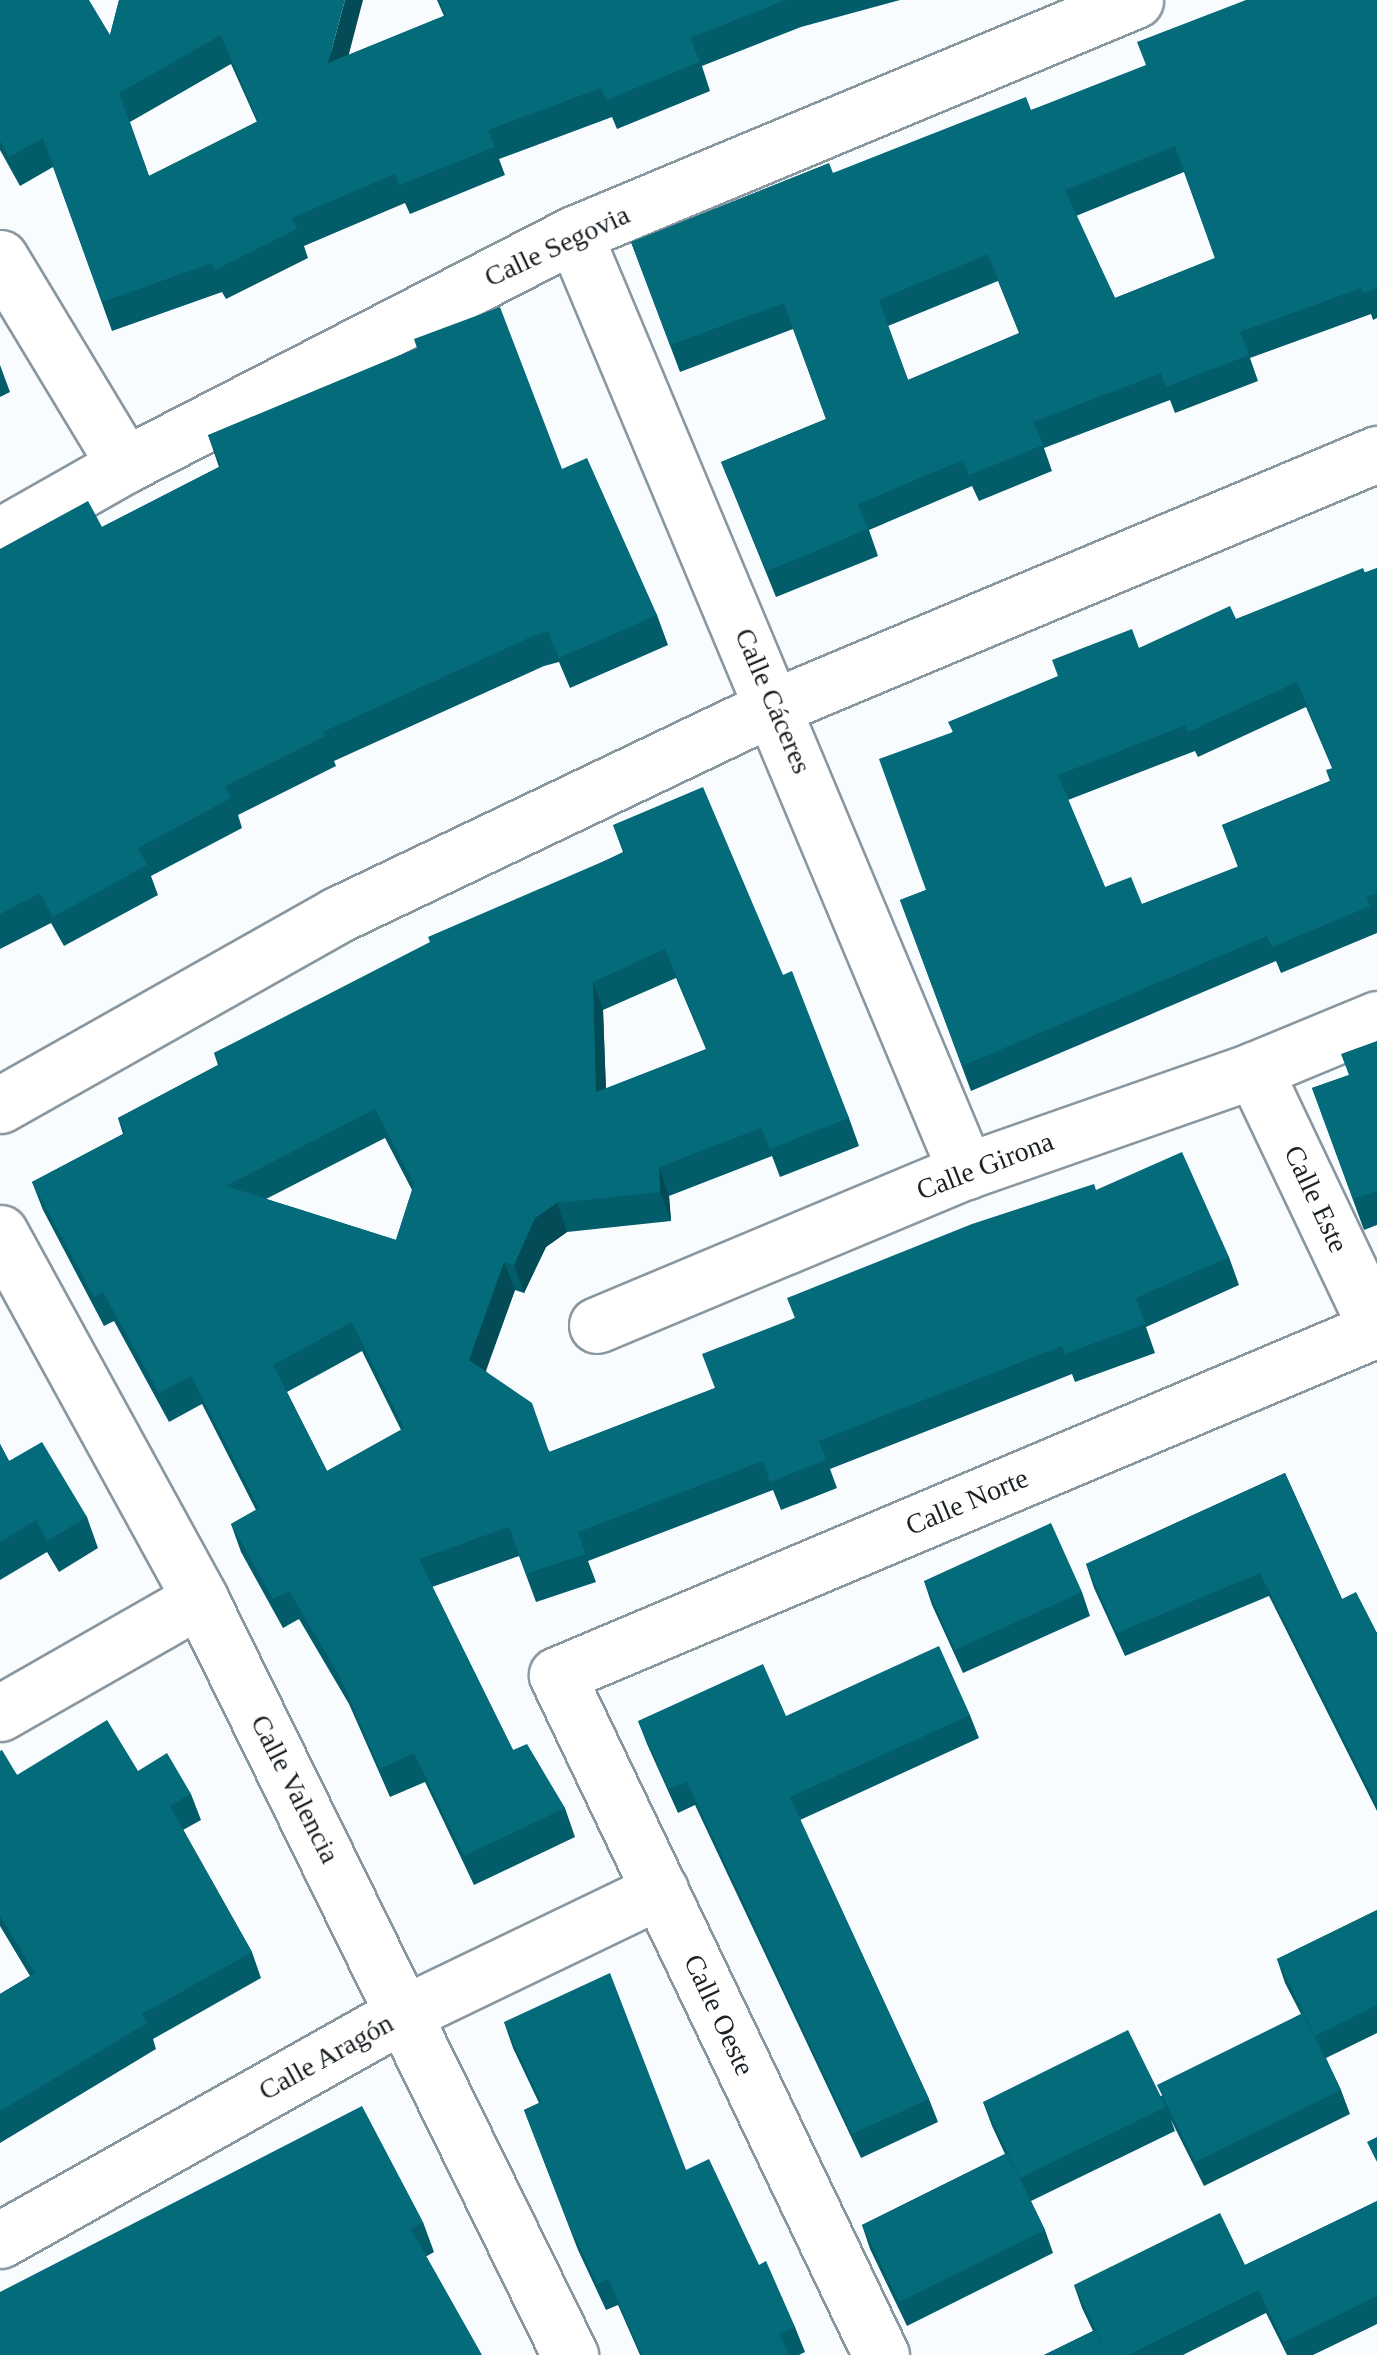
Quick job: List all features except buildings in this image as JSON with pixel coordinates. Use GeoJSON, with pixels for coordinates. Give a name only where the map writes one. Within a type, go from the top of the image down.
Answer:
{"type":"FeatureCollection","features":[{"type":"Feature","properties":{"kind":"street","name":"Calle Segovia"},"geometry":{"type":"LineString","coordinates":[[0,536],[125,465],[574,234],[1135,0]]}},
{"type":"Feature","properties":{"kind":"street","name":"Calle Cáceres"},"geometry":{"type":"LineString","coordinates":[[574,234],[776,706],[966,1171]]}},
{"type":"Feature","properties":{"kind":"street"},"geometry":{"type":"LineString","coordinates":[[0,258],[125,465]]}},
{"type":"Feature","properties":{"kind":"street"},"geometry":{"type":"LineString","coordinates":[[0,1105],[337,915],[776,706],[1377,454]]}},
{"type":"Feature","properties":{"kind":"street","name":"Calle Girona"},"geometry":{"type":"LineString","coordinates":[[597,1326],[966,1171],[1254,1070],[1377,1019]]}},
{"type":"Feature","properties":{"kind":"street","name":"Calle Este"},"geometry":{"type":"LineString","coordinates":[[1254,1070],[1377,1329]]}},
{"type":"Feature","properties":{"kind":"street","name":"Calle Valencia"},"geometry":{"type":"LineString","coordinates":[[0,1234],[200,1599],[407,2012],[570,2355]]}},
{"type":"Feature","properties":{"kind":"street","name":"Calle Norte"},"geometry":{"type":"LineString","coordinates":[[558,1675],[1377,1329]]}},
{"type":"Feature","properties":{"kind":"street"},"geometry":{"type":"LineString","coordinates":[[0,1714],[200,1599]]}},
{"type":"Feature","properties":{"kind":"street","name":"Calle Oeste"},"geometry":{"type":"LineString","coordinates":[[558,1675],[881,2355]]}},
{"type":"Feature","properties":{"kind":"street","name":"Calle Aragón"},"geometry":{"type":"LineString","coordinates":[[0,2240],[407,2012],[660,1890]]}}]}
